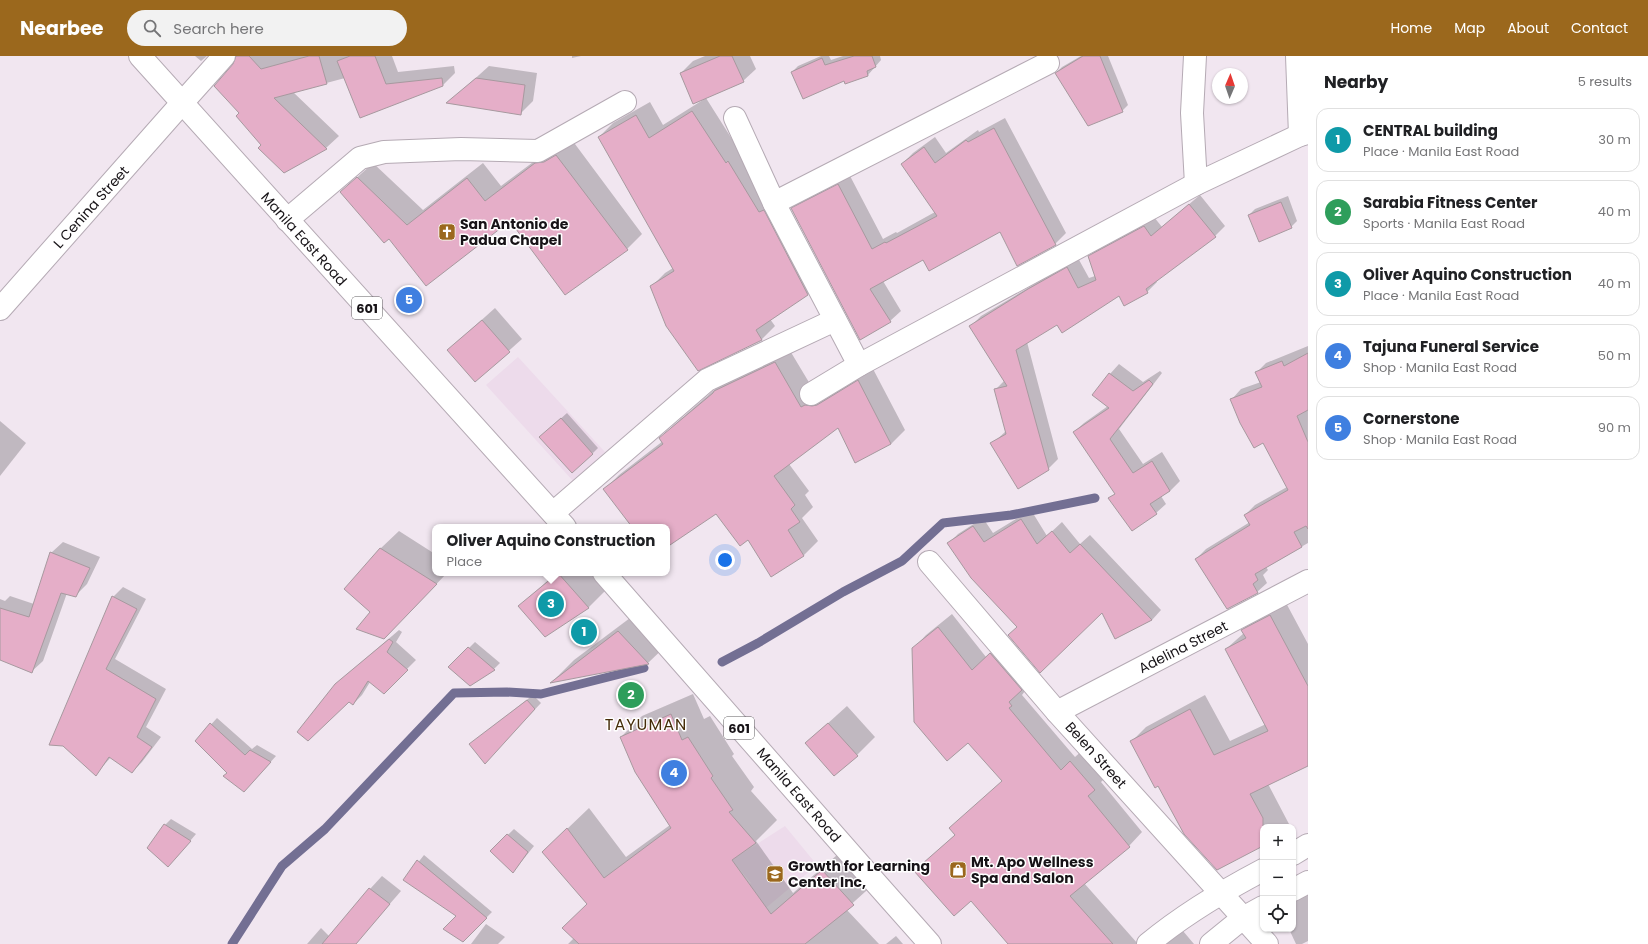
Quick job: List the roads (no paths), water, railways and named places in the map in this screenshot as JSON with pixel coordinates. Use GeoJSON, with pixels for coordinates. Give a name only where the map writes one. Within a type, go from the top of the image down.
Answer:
{"type":"FeatureCollection","features":[{"type":"Feature","properties":{"kind":"street","name":"Manila East Road"},"geometry":{"type":"LineString","coordinates":[[140,56],[559,520]]}},
{"type":"Feature","properties":{"kind":"street","name":"L Cenina Street"},"geometry":{"type":"LineString","coordinates":[[0,309],[224,56]]}},
{"type":"Feature","properties":{"kind":"street"},"geometry":{"type":"LineString","coordinates":[[1195,56],[1192,113],[1196,184]]}},
{"type":"Feature","properties":{"kind":"street"},"geometry":{"type":"LineString","coordinates":[[811,394],[859,365],[1196,184],[1304,134],[1297,56]]}},
{"type":"Feature","properties":{"kind":"street"},"geometry":{"type":"LineString","coordinates":[[774,203],[1048,63]]}},
{"type":"Feature","properties":{"kind":"street"},"geometry":{"type":"LineString","coordinates":[[287,220],[360,158],[384,152],[454,149],[538,151],[625,102]]}},
{"type":"Feature","properties":{"kind":"street"},"geometry":{"type":"LineString","coordinates":[[735,118],[774,203],[859,365]]}},
{"type":"Feature","properties":{"kind":"street"},"geometry":{"type":"LineString","coordinates":[[559,520],[648,432],[706,380],[836,320]]}},
{"type":"Feature","properties":{"kind":"street","name":"Belen Street"},"geometry":{"type":"LineString","coordinates":[[929,562],[1057,712],[1267,944]]}},
{"type":"Feature","properties":{"kind":"street","name":"Manila East Road"},"geometry":{"type":"LineString","coordinates":[[607,576],[930,944]]}},
{"type":"Feature","properties":{"kind":"street","name":"Adelina Street"},"geometry":{"type":"LineString","coordinates":[[1057,712],[1308,581]]}},
{"type":"Feature","properties":{"kind":"street"},"geometry":{"type":"LineString","coordinates":[[1296,852],[1308,846]]}},
{"type":"Feature","properties":{"kind":"street"},"geometry":{"type":"LineString","coordinates":[[1148,944],[1221,892],[1260,872]]}},
{"type":"Feature","properties":{"kind":"street"},"geometry":{"type":"LineString","coordinates":[[1296,888],[1308,882]]}},
{"type":"Feature","properties":{"kind":"street"},"geometry":{"type":"LineString","coordinates":[[1211,944],[1243,918],[1260,909]]}},
{"type":"Feature","properties":{"kind":"waterway"},"geometry":{"type":"LineString","coordinates":[[722,662],[758,643],[843,592],[902,561],[943,523],[1011,515],[1095,498]]}},
{"type":"Feature","properties":{"kind":"waterway"},"geometry":{"type":"LineString","coordinates":[[232,944],[282,866],[325,829],[454,693],[507,692],[541,694],[644,668]]}},
{"type":"Feature","properties":{"kind":"place","name":"San Antonio de Padua Chapel"},"geometry":{"type":"Point","coordinates":[447,232]}},
{"type":"Feature","properties":{"kind":"place","name":"Cornerstone"},"geometry":{"type":"Point","coordinates":[409,300]}},
{"type":"Feature","properties":{"kind":"place","name":"Oliver Aquino Construction"},"geometry":{"type":"Point","coordinates":[551,604]}},
{"type":"Feature","properties":{"kind":"place","name":"CENTRAL building"},"geometry":{"type":"Point","coordinates":[584,632]}},
{"type":"Feature","properties":{"kind":"place","name":"Sarabia Fitness Center"},"geometry":{"type":"Point","coordinates":[631,695]}},
{"type":"Feature","properties":{"kind":"place","name":"Tajuna Funeral Service"},"geometry":{"type":"Point","coordinates":[674,773]}},
{"type":"Feature","properties":{"kind":"place","name":"Mt. Apo Wellness Spa and Salon"},"geometry":{"type":"Point","coordinates":[958,870]}},
{"type":"Feature","properties":{"kind":"place","name":"Growth for Learning Center Inc,"},"geometry":{"type":"Point","coordinates":[775,874]}},
{"type":"Feature","properties":{"kind":"district","name":"TAYUMAN"},"geometry":{"type":"Point","coordinates":[646,724]}}]}
